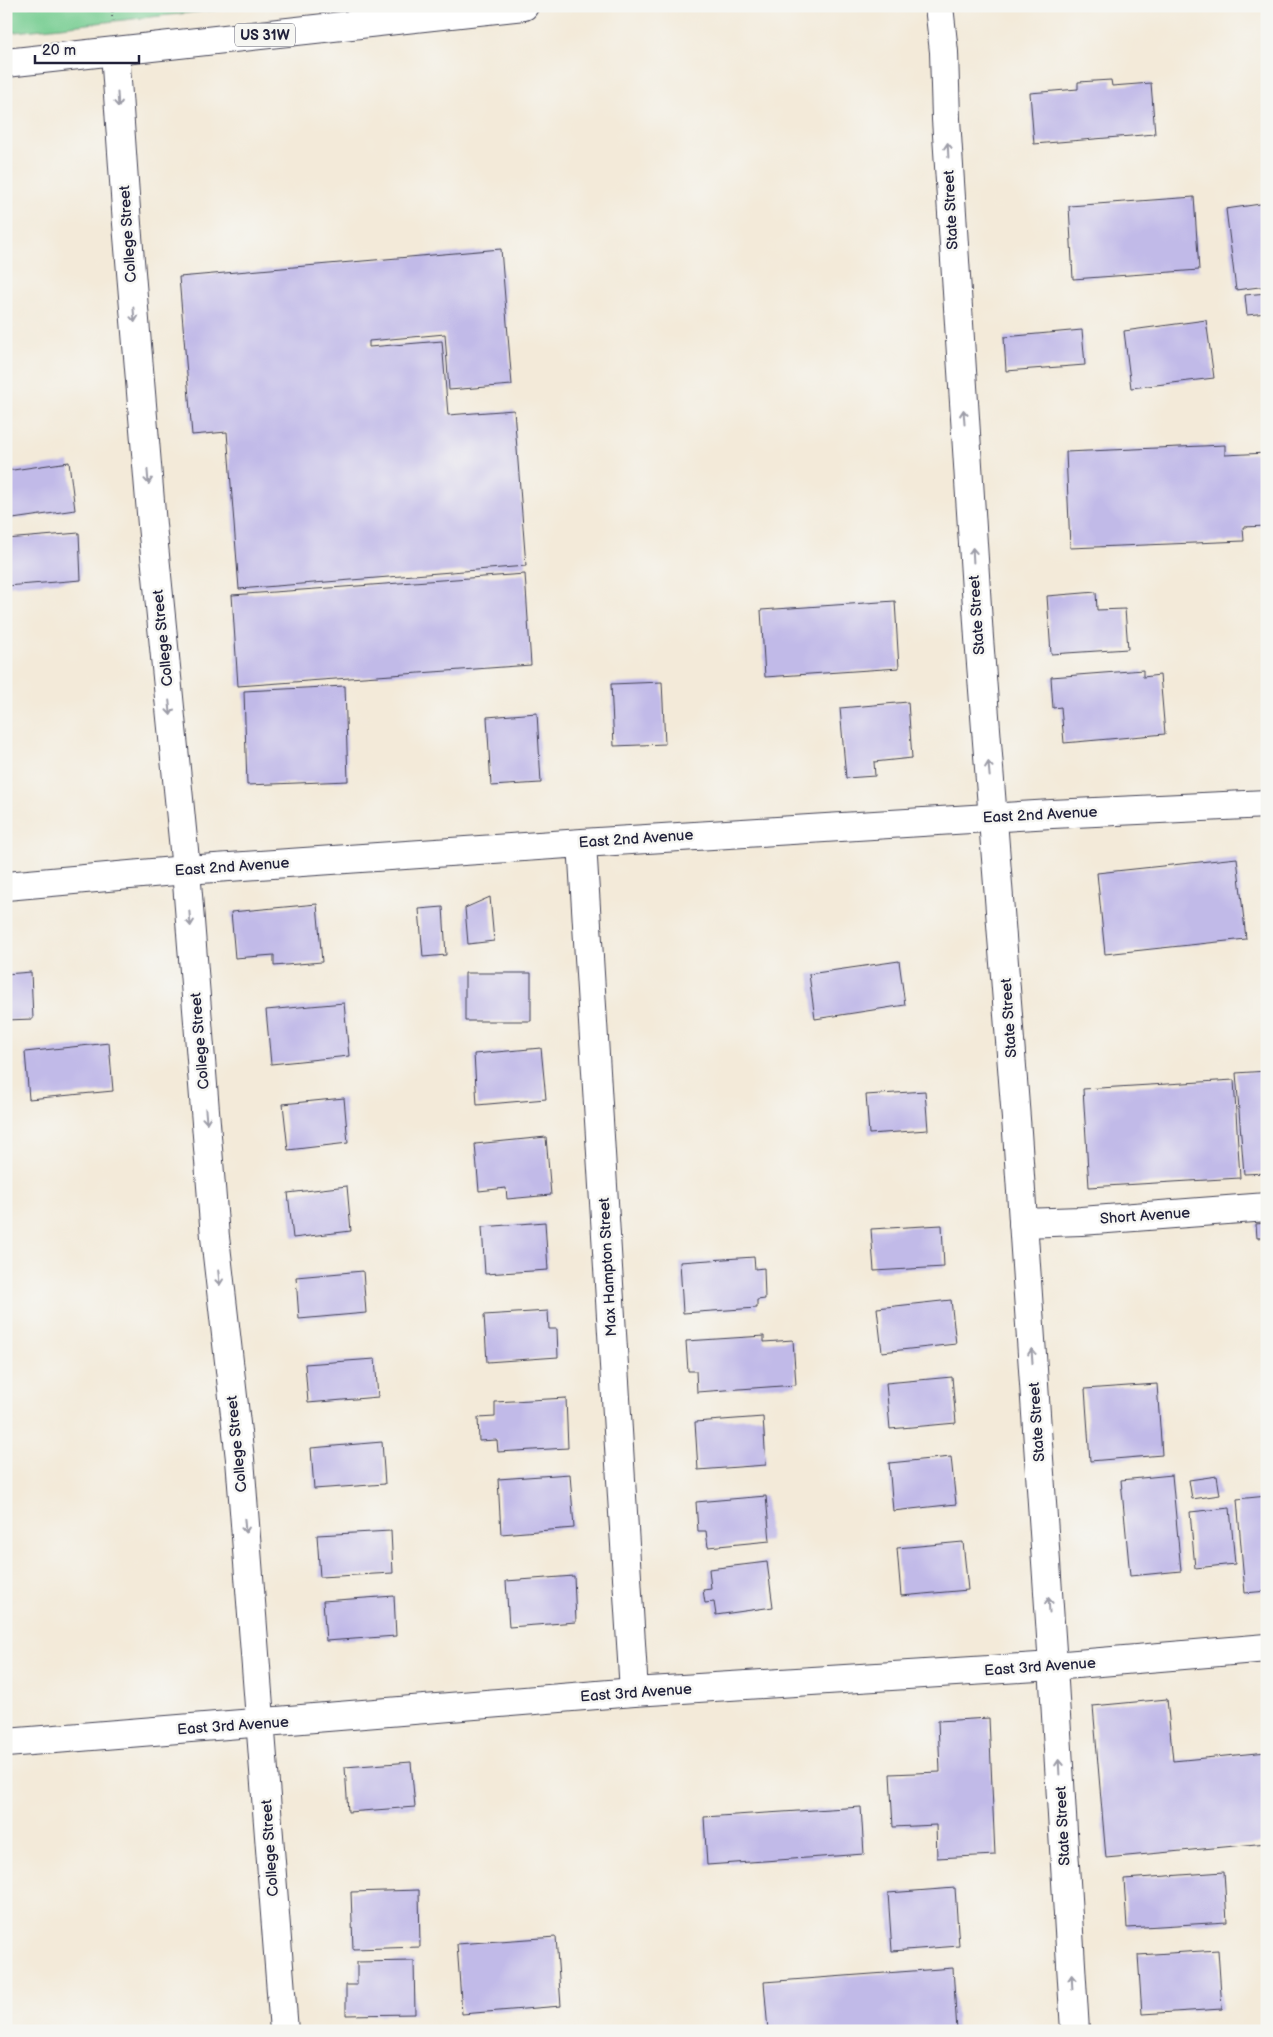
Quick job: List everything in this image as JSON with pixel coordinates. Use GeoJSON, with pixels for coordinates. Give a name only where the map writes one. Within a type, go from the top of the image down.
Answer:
{"type":"FeatureCollection","features":[{"type":"Feature","properties":{"kind":"street","name":"US 31W"},"geometry":{"type":"LineString","coordinates":[[6,63],[524,6]]}},
{"type":"Feature","properties":{"kind":"street","name":"State Street"},"geometry":{"type":"LineString","coordinates":[[939,6],[944,52],[946,119],[979,648],[1023,1223],[1075,2031]]}},
{"type":"Feature","properties":{"kind":"street","name":"College Street"},"geometry":{"type":"LineString","coordinates":[[115,52],[151,516],[186,870],[215,1236],[240,1459],[284,2031]]}},
{"type":"Feature","properties":{"kind":"street","name":"East 2nd Avenue"},"geometry":{"type":"LineString","coordinates":[[6,886],[186,870],[582,843],[993,818],[1267,804]]}},
{"type":"Feature","properties":{"kind":"street","name":"Max Hampton Street"},"geometry":{"type":"LineString","coordinates":[[582,843],[634,1692]]}},
{"type":"Feature","properties":{"kind":"street","name":"Short Avenue"},"geometry":{"type":"LineString","coordinates":[[1023,1223],[1081,1221],[1267,1207]]}},
{"type":"Feature","properties":{"kind":"street","name":"East 3rd Avenue"},"geometry":{"type":"LineString","coordinates":[[6,1743],[261,1724],[634,1692],[1053,1666],[1267,1648]]}},
{"type":"Feature","properties":{"kind":"green space"},"geometry":{"type":"Polygon","coordinates":[[[6,6],[251,6],[6,33],[6,6]]]}},
{"type":"Feature","properties":{"kind":"building"},"geometry":{"type":"Polygon","coordinates":[[[1111,80],[1112,86],[1151,83],[1155,134],[1034,144],[1030,93],[1078,89],[1078,82],[1111,80]]]}},
{"type":"Feature","properties":{"kind":"building"},"geometry":{"type":"Polygon","coordinates":[[[1194,197],[1199,270],[1073,279],[1069,206],[1194,197]]]}},
{"type":"Feature","properties":{"kind":"building"},"geometry":{"type":"Polygon","coordinates":[[[1267,203],[1267,286],[1236,290],[1226,209],[1267,203]]]}},
{"type":"Feature","properties":{"kind":"building"},"geometry":{"type":"Polygon","coordinates":[[[501,249],[512,385],[449,390],[445,334],[369,341],[369,347],[442,341],[448,415],[514,410],[526,566],[239,589],[227,432],[192,435],[179,277],[501,249]]]}},
{"type":"Feature","properties":{"kind":"building"},"geometry":{"type":"Polygon","coordinates":[[[1267,293],[1267,313],[1247,315],[1245,295],[1267,293]]]}},
{"type":"Feature","properties":{"kind":"building"},"geometry":{"type":"Polygon","coordinates":[[[1206,320],[1214,378],[1131,388],[1124,331],[1206,320]]]}},
{"type":"Feature","properties":{"kind":"building"},"geometry":{"type":"Polygon","coordinates":[[[1082,330],[1085,365],[1006,371],[1004,337],[1082,330]]]}},
{"type":"Feature","properties":{"kind":"building"},"geometry":{"type":"Polygon","coordinates":[[[1225,445],[1225,455],[1267,453],[1267,526],[1243,527],[1244,541],[1070,548],[1066,452],[1225,445]]]}},
{"type":"Feature","properties":{"kind":"building"},"geometry":{"type":"Polygon","coordinates":[[[69,462],[75,510],[6,520],[6,471],[69,462]]]}},
{"type":"Feature","properties":{"kind":"building"},"geometry":{"type":"Polygon","coordinates":[[[79,533],[81,580],[6,586],[6,539],[79,533]]]}},
{"type":"Feature","properties":{"kind":"building"},"geometry":{"type":"Polygon","coordinates":[[[525,574],[531,665],[238,686],[232,595],[525,574]]]}},
{"type":"Feature","properties":{"kind":"building"},"geometry":{"type":"Polygon","coordinates":[[[1096,592],[1097,610],[1125,609],[1128,649],[1051,654],[1047,596],[1096,592]]]}},
{"type":"Feature","properties":{"kind":"building"},"geometry":{"type":"Polygon","coordinates":[[[895,601],[899,668],[765,677],[761,610],[895,601]]]}},
{"type":"Feature","properties":{"kind":"building"},"geometry":{"type":"Polygon","coordinates":[[[1143,670],[1143,677],[1160,675],[1165,734],[1064,743],[1061,707],[1053,708],[1051,677],[1143,670]]]}},
{"type":"Feature","properties":{"kind":"building"},"geometry":{"type":"Polygon","coordinates":[[[662,682],[665,744],[614,746],[611,684],[662,682]]]}},
{"type":"Feature","properties":{"kind":"building"},"geometry":{"type":"Polygon","coordinates":[[[345,686],[348,781],[247,785],[244,691],[345,686]]]}},
{"type":"Feature","properties":{"kind":"building"},"geometry":{"type":"Polygon","coordinates":[[[908,702],[912,758],[874,762],[875,776],[846,778],[840,708],[908,702]]]}},
{"type":"Feature","properties":{"kind":"building"},"geometry":{"type":"Polygon","coordinates":[[[537,713],[541,783],[491,786],[487,717],[537,713]]]}},
{"type":"Feature","properties":{"kind":"building"},"geometry":{"type":"Polygon","coordinates":[[[1237,858],[1246,939],[1105,954],[1097,873],[1237,858]]]}},
{"type":"Feature","properties":{"kind":"building"},"geometry":{"type":"Polygon","coordinates":[[[490,897],[494,941],[468,944],[465,908],[490,897]]]}},
{"type":"Feature","properties":{"kind":"building"},"geometry":{"type":"Polygon","coordinates":[[[317,904],[322,962],[274,966],[274,955],[235,958],[231,912],[317,904]]]}},
{"type":"Feature","properties":{"kind":"building"},"geometry":{"type":"Polygon","coordinates":[[[443,907],[446,955],[423,957],[419,909],[443,907]]]}},
{"type":"Feature","properties":{"kind":"building"},"geometry":{"type":"Polygon","coordinates":[[[899,961],[905,1005],[815,1019],[809,974],[899,961]]]}},
{"type":"Feature","properties":{"kind":"building"},"geometry":{"type":"Polygon","coordinates":[[[31,972],[33,1019],[6,1020],[6,974],[31,972]]]}},
{"type":"Feature","properties":{"kind":"building"},"geometry":{"type":"Polygon","coordinates":[[[465,973],[531,973],[531,1021],[465,1021],[465,973]]]}},
{"type":"Feature","properties":{"kind":"building"},"geometry":{"type":"Polygon","coordinates":[[[344,1003],[349,1056],[271,1064],[266,1010],[344,1003]]]}},
{"type":"Feature","properties":{"kind":"building"},"geometry":{"type":"Polygon","coordinates":[[[109,1043],[113,1091],[29,1099],[25,1052],[109,1043]]]}},
{"type":"Feature","properties":{"kind":"building"},"geometry":{"type":"Polygon","coordinates":[[[541,1048],[546,1099],[477,1105],[474,1054],[541,1048]]]}},
{"type":"Feature","properties":{"kind":"building"},"geometry":{"type":"Polygon","coordinates":[[[1267,1071],[1267,1173],[1244,1174],[1236,1073],[1267,1071]]]}},
{"type":"Feature","properties":{"kind":"building"},"geometry":{"type":"Polygon","coordinates":[[[1234,1080],[1240,1178],[1089,1187],[1083,1089],[1234,1080]]]}},
{"type":"Feature","properties":{"kind":"building"},"geometry":{"type":"Polygon","coordinates":[[[925,1091],[928,1130],[869,1134],[866,1095],[925,1091]]]}},
{"type":"Feature","properties":{"kind":"building"},"geometry":{"type":"Polygon","coordinates":[[[344,1098],[348,1143],[288,1150],[283,1104],[344,1098]]]}},
{"type":"Feature","properties":{"kind":"building"},"geometry":{"type":"Polygon","coordinates":[[[546,1137],[551,1195],[507,1199],[506,1188],[479,1191],[475,1144],[546,1137]]]}},
{"type":"Feature","properties":{"kind":"building"},"geometry":{"type":"Polygon","coordinates":[[[347,1186],[351,1231],[293,1238],[288,1193],[347,1186]]]}},
{"type":"Feature","properties":{"kind":"building"},"geometry":{"type":"Polygon","coordinates":[[[545,1222],[548,1270],[485,1274],[482,1227],[545,1222]]]}},
{"type":"Feature","properties":{"kind":"building"},"geometry":{"type":"Polygon","coordinates":[[[1267,1223],[1267,1237],[1257,1238],[1256,1224],[1267,1223]]]}},
{"type":"Feature","properties":{"kind":"building"},"geometry":{"type":"Polygon","coordinates":[[[942,1225],[944,1267],[874,1271],[871,1229],[942,1225]]]}},
{"type":"Feature","properties":{"kind":"building"},"geometry":{"type":"Polygon","coordinates":[[[754,1257],[755,1269],[764,1268],[765,1299],[757,1300],[757,1308],[683,1313],[680,1262],[754,1257]]]}},
{"type":"Feature","properties":{"kind":"building"},"geometry":{"type":"Polygon","coordinates":[[[363,1271],[366,1313],[299,1319],[296,1277],[363,1271]]]}},
{"type":"Feature","properties":{"kind":"building"},"geometry":{"type":"Polygon","coordinates":[[[951,1300],[956,1344],[882,1352],[877,1308],[951,1300]]]}},
{"type":"Feature","properties":{"kind":"building"},"geometry":{"type":"Polygon","coordinates":[[[548,1311],[549,1329],[557,1329],[558,1357],[487,1362],[484,1315],[548,1311]]]}},
{"type":"Feature","properties":{"kind":"building"},"geometry":{"type":"Polygon","coordinates":[[[764,1336],[764,1342],[793,1340],[796,1385],[697,1392],[696,1371],[688,1371],[686,1341],[764,1336]]]}},
{"type":"Feature","properties":{"kind":"building"},"geometry":{"type":"Polygon","coordinates":[[[375,1359],[378,1397],[308,1403],[305,1364],[375,1359]]]}},
{"type":"Feature","properties":{"kind":"building"},"geometry":{"type":"Polygon","coordinates":[[[952,1377],[956,1423],[890,1429],[886,1383],[952,1377]]]}},
{"type":"Feature","properties":{"kind":"building"},"geometry":{"type":"Polygon","coordinates":[[[1157,1384],[1162,1455],[1090,1461],[1085,1389],[1157,1384]]]}},
{"type":"Feature","properties":{"kind":"building"},"geometry":{"type":"Polygon","coordinates":[[[566,1398],[568,1448],[498,1452],[497,1440],[479,1441],[478,1418],[495,1417],[495,1402],[566,1398]]]}},
{"type":"Feature","properties":{"kind":"building"},"geometry":{"type":"Polygon","coordinates":[[[763,1417],[766,1465],[698,1470],[695,1422],[763,1417]]]}},
{"type":"Feature","properties":{"kind":"building"},"geometry":{"type":"Polygon","coordinates":[[[382,1442],[385,1484],[314,1489],[311,1448],[382,1442]]]}},
{"type":"Feature","properties":{"kind":"building"},"geometry":{"type":"Polygon","coordinates":[[[951,1457],[956,1504],[893,1511],[889,1463],[951,1457]]]}},
{"type":"Feature","properties":{"kind":"building"},"geometry":{"type":"Polygon","coordinates":[[[570,1474],[574,1528],[501,1534],[498,1479],[570,1474]]]}},
{"type":"Feature","properties":{"kind":"building"},"geometry":{"type":"Polygon","coordinates":[[[1172,1475],[1181,1571],[1130,1576],[1121,1480],[1172,1475]]]}},
{"type":"Feature","properties":{"kind":"building"},"geometry":{"type":"Polygon","coordinates":[[[1217,1476],[1220,1495],[1192,1499],[1189,1480],[1217,1476]]]}},
{"type":"Feature","properties":{"kind":"building"},"geometry":{"type":"Polygon","coordinates":[[[766,1496],[770,1541],[708,1547],[706,1531],[698,1531],[696,1502],[766,1496]]]}},
{"type":"Feature","properties":{"kind":"building"},"geometry":{"type":"Polygon","coordinates":[[[1267,1496],[1267,1591],[1245,1593],[1237,1499],[1267,1496]]]}},
{"type":"Feature","properties":{"kind":"building"},"geometry":{"type":"Polygon","coordinates":[[[1230,1508],[1235,1564],[1195,1568],[1190,1512],[1230,1508]]]}},
{"type":"Feature","properties":{"kind":"building"},"geometry":{"type":"Polygon","coordinates":[[[391,1531],[393,1573],[320,1577],[317,1535],[391,1531]]]}},
{"type":"Feature","properties":{"kind":"building"},"geometry":{"type":"Polygon","coordinates":[[[963,1542],[968,1590],[901,1596],[897,1548],[963,1542]]]}},
{"type":"Feature","properties":{"kind":"building"},"geometry":{"type":"Polygon","coordinates":[[[767,1562],[773,1607],[716,1615],[714,1602],[705,1603],[703,1590],[711,1589],[709,1569],[767,1562]]]}},
{"type":"Feature","properties":{"kind":"building"},"geometry":{"type":"Polygon","coordinates":[[[574,1576],[576,1622],[509,1627],[506,1581],[574,1576]]]}},
{"type":"Feature","properties":{"kind":"building"},"geometry":{"type":"Polygon","coordinates":[[[394,1596],[396,1636],[326,1641],[323,1601],[394,1596]]]}},
{"type":"Feature","properties":{"kind":"building"},"geometry":{"type":"Polygon","coordinates":[[[1167,1699],[1173,1761],[1267,1752],[1267,1843],[1106,1858],[1093,1706],[1167,1699]]]}},
{"type":"Feature","properties":{"kind":"building"},"geometry":{"type":"Polygon","coordinates":[[[989,1718],[995,1855],[937,1858],[936,1825],[893,1827],[890,1774],[940,1772],[938,1721],[989,1718]]]}},
{"type":"Feature","properties":{"kind":"building"},"geometry":{"type":"Polygon","coordinates":[[[411,1762],[415,1807],[348,1812],[345,1767],[411,1762]]]}},
{"type":"Feature","properties":{"kind":"building"},"geometry":{"type":"Polygon","coordinates":[[[861,1807],[864,1854],[707,1865],[704,1817],[861,1807]]]}},
{"type":"Feature","properties":{"kind":"building"},"geometry":{"type":"Polygon","coordinates":[[[1224,1872],[1227,1922],[1127,1928],[1124,1879],[1224,1872]]]}},
{"type":"Feature","properties":{"kind":"building"},"geometry":{"type":"Polygon","coordinates":[[[955,1888],[959,1946],[892,1951],[888,1893],[955,1888]]]}},
{"type":"Feature","properties":{"kind":"building"},"geometry":{"type":"Polygon","coordinates":[[[419,1890],[420,1947],[353,1949],[351,1892],[419,1890]]]}},
{"type":"Feature","properties":{"kind":"building"},"geometry":{"type":"Polygon","coordinates":[[[556,1937],[561,2006],[462,2014],[457,1944],[556,1937]]]}},
{"type":"Feature","properties":{"kind":"building"},"geometry":{"type":"Polygon","coordinates":[[[1218,1950],[1222,2009],[1142,2014],[1138,1955],[1218,1950]]]}},
{"type":"Feature","properties":{"kind":"building"},"geometry":{"type":"Polygon","coordinates":[[[414,1961],[415,2014],[346,2015],[346,1985],[357,1985],[357,1962],[414,1961]]]}},
{"type":"Feature","properties":{"kind":"building"},"geometry":{"type":"Polygon","coordinates":[[[953,1968],[957,2031],[768,2031],[764,1982],[953,1968]]]}}]}
